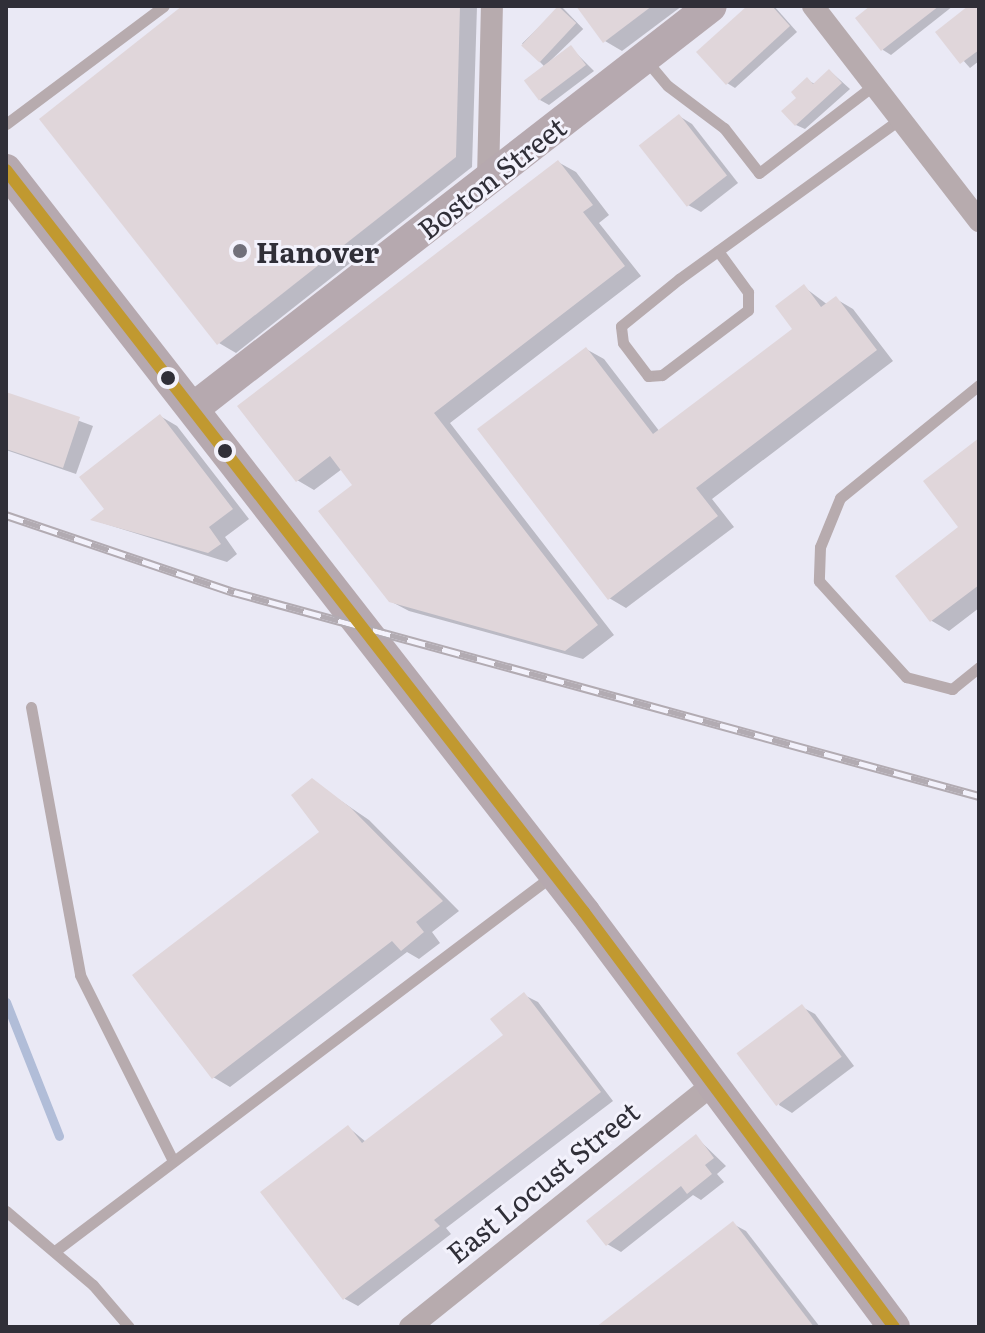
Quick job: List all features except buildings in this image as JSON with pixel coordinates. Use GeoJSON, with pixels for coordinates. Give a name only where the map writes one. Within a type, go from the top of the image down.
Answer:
{"type":"FeatureCollection","features":[{"type":"Feature","properties":{"kind":"main road","name":"Boston Street"},"geometry":{"type":"LineString","coordinates":[[195,407],[711,6]]}},
{"type":"Feature","properties":{"kind":"main road"},"geometry":{"type":"LineString","coordinates":[[6,170],[195,407],[554,874],[894,1327]]}},
{"type":"Feature","properties":{"kind":"street"},"geometry":{"type":"LineString","coordinates":[[488,179],[492,6]]}},
{"type":"Feature","properties":{"kind":"street"},"geometry":{"type":"LineString","coordinates":[[813,6],[979,221]]}},
{"type":"Feature","properties":{"kind":"street","name":"East Locust Street"},"geometry":{"type":"LineString","coordinates":[[410,1327],[713,1084]]}},
{"type":"Feature","properties":{"kind":"lane"},"geometry":{"type":"LineString","coordinates":[[6,124],[164,6]]}},
{"type":"Feature","properties":{"kind":"lane"},"geometry":{"type":"LineString","coordinates":[[644,58],[668,86],[724,128],[759,173],[874,85]]}},
{"type":"Feature","properties":{"kind":"lane"},"geometry":{"type":"LineString","coordinates":[[718,251],[748,292],[748,310],[662,375],[648,376],[623,343],[621,326],[718,251],[900,119]]}},
{"type":"Feature","properties":{"kind":"lane"},"geometry":{"type":"LineString","coordinates":[[979,385],[840,498],[820,547],[819,581],[906,677],[952,689],[979,667]]}},
{"type":"Feature","properties":{"kind":"lane"},"geometry":{"type":"LineString","coordinates":[[31,707],[80,975],[173,1161]]}},
{"type":"Feature","properties":{"kind":"lane"},"geometry":{"type":"LineString","coordinates":[[55,1251],[554,874]]}},
{"type":"Feature","properties":{"kind":"lane"},"geometry":{"type":"LineString","coordinates":[[6,1211],[55,1251],[129,1327]]}},
{"type":"Feature","properties":{"kind":"waterway"},"geometry":{"type":"LineString","coordinates":[[6,1002],[59,1136]]}},
{"type":"Feature","properties":{"kind":"railway"},"geometry":{"type":"LineString","coordinates":[[6,515],[234,592],[979,796]]}},
{"type":"Feature","properties":{"kind":"transit line"},"geometry":{"type":"LineString","coordinates":[[6,170],[584,912],[894,1327]]}},
{"type":"Feature","properties":{"kind":"place","name":"Hanover"},"geometry":{"type":"Point","coordinates":[240,251]}}]}
